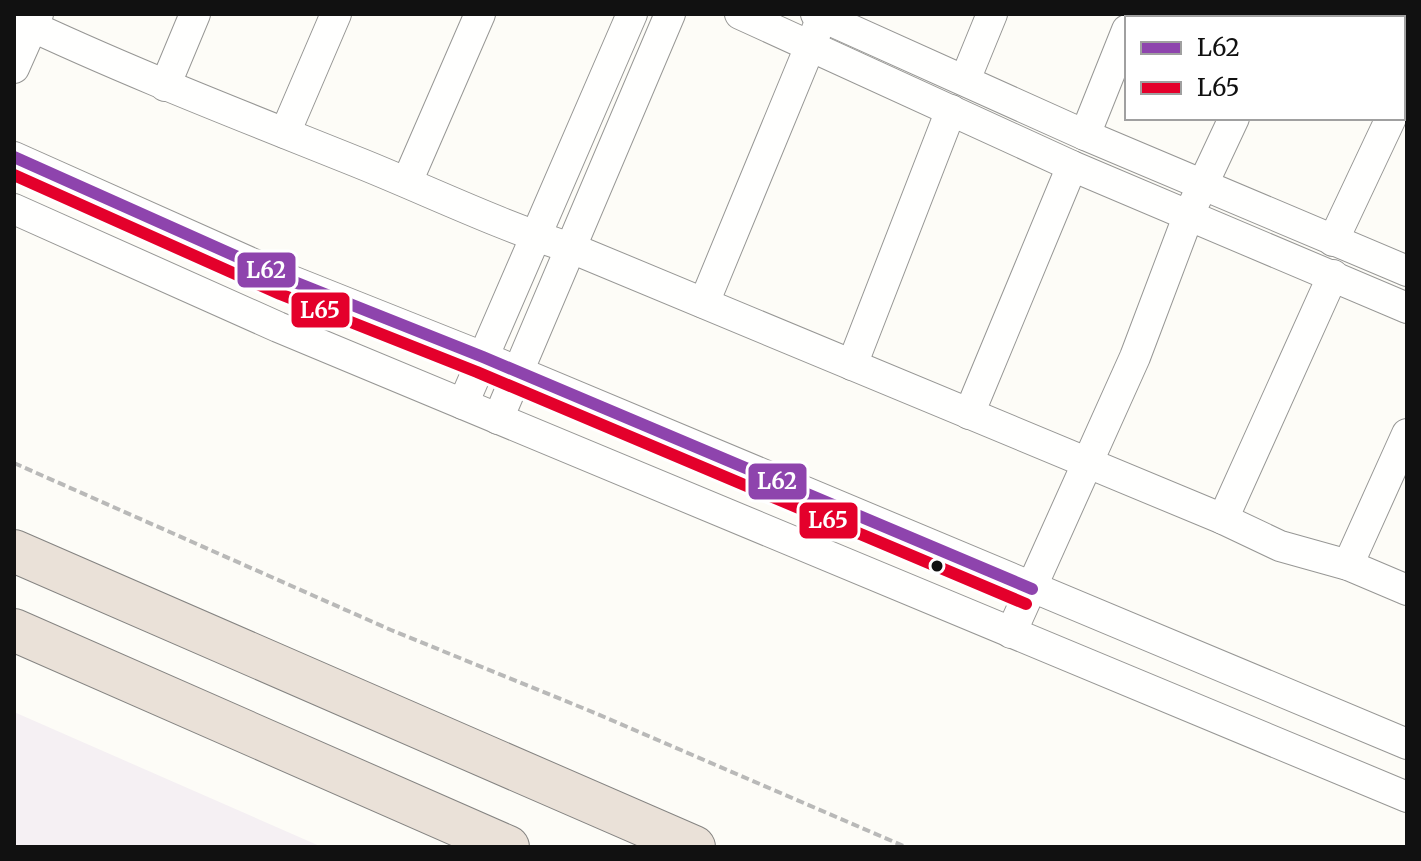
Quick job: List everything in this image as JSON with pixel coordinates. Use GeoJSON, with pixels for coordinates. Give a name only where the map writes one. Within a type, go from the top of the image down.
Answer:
{"type":"FeatureCollection","features":[{"type":"Feature","properties":{"kind":"highway"},"geometry":{"type":"LineString","coordinates":[[14,551],[694,847]]}},
{"type":"Feature","properties":{"kind":"highway"},"geometry":{"type":"LineString","coordinates":[[14,630],[508,847]]}},
{"type":"Feature","properties":{"kind":"street"},"geometry":{"type":"LineString","coordinates":[[165,86],[195,14]]}},
{"type":"Feature","properties":{"kind":"street"},"geometry":{"type":"LineString","coordinates":[[285,133],[336,14]]}},
{"type":"Feature","properties":{"kind":"street"},"geometry":{"type":"LineString","coordinates":[[407,182],[480,14]]}},
{"type":"Feature","properties":{"kind":"street"},"geometry":{"type":"LineString","coordinates":[[463,404],[632,14]]}},
{"type":"Feature","properties":{"kind":"street"},"geometry":{"type":"LineString","coordinates":[[498,419],[670,14]]}},
{"type":"Feature","properties":{"kind":"street"},"geometry":{"type":"LineString","coordinates":[[740,14],[1072,166],[1407,308]]}},
{"type":"Feature","properties":{"kind":"street"},"geometry":{"type":"LineString","coordinates":[[965,80],[992,14]]}},
{"type":"Feature","properties":{"kind":"street"},"geometry":{"type":"LineString","coordinates":[[704,303],[820,15],[1085,135],[1407,271]]}},
{"type":"Feature","properties":{"kind":"street"},"geometry":{"type":"LineString","coordinates":[[14,68],[28,20],[165,86],[571,248],[1223,519],[1280,546],[1348,565],[1407,590]]}},
{"type":"Feature","properties":{"kind":"street"},"geometry":{"type":"LineString","coordinates":[[1085,135],[1125,35]]}},
{"type":"Feature","properties":{"kind":"street"},"geometry":{"type":"LineString","coordinates":[[852,365],[951,110]]}},
{"type":"Feature","properties":{"kind":"street"},"geometry":{"type":"LineString","coordinates":[[1011,633],[1135,357],[1189,214],[1233,120]]}},
{"type":"Feature","properties":{"kind":"street"},"geometry":{"type":"LineString","coordinates":[[1333,241],[1390,120]]}},
{"type":"Feature","properties":{"kind":"street"},"geometry":{"type":"LineString","coordinates":[[14,157],[287,279],[483,357],[1407,744]]}},
{"type":"Feature","properties":{"kind":"street"},"geometry":{"type":"LineString","coordinates":[[969,414],[1072,166]]}},
{"type":"Feature","properties":{"kind":"street"},"geometry":{"type":"LineString","coordinates":[[14,209],[278,327],[1407,797]]}},
{"type":"Feature","properties":{"kind":"street"},"geometry":{"type":"LineString","coordinates":[[1223,519],[1333,275]]}},
{"type":"Feature","properties":{"kind":"street"},"geometry":{"type":"LineString","coordinates":[[1348,565],[1407,434]]}},
{"type":"Feature","properties":{"kind":"path"},"geometry":{"type":"LineString","coordinates":[[14,463],[391,630],[595,713],[906,847]]}},
{"type":"Feature","properties":{"kind":"shaded area"},"geometry":{"type":"Polygon","coordinates":[[[14,712],[322,847],[14,847],[14,712]]]}},
{"type":"Feature","properties":{"kind":"transit line","name":"L62"},"geometry":{"type":"LineString","coordinates":[[14,157],[287,279],[483,357],[1032,589]]}},
{"type":"Feature","properties":{"kind":"transit line","name":"L65"},"geometry":{"type":"LineString","coordinates":[[14,175],[280,294],[477,372],[1026,604]]}}]}
